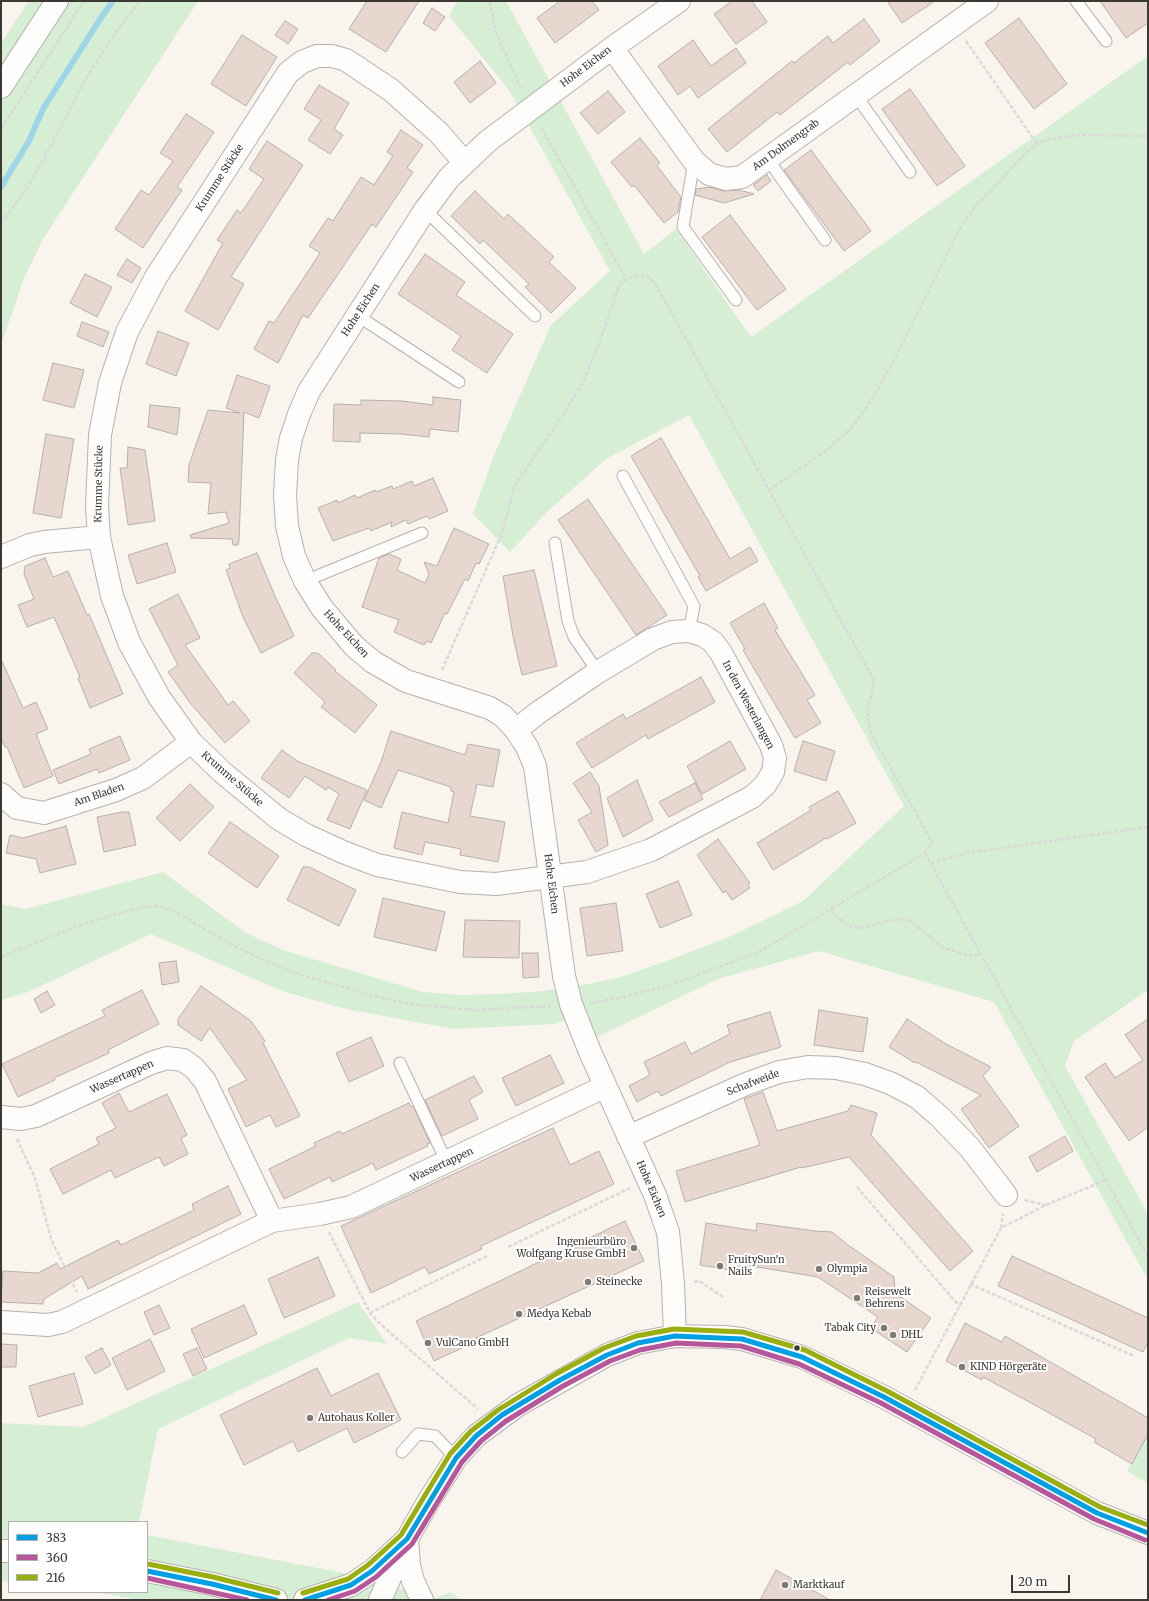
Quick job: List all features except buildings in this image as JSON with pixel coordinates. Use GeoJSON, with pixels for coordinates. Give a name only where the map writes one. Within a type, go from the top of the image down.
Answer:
{"type":"FeatureCollection","features":[{"type":"Feature","properties":{"kind":"street"},"geometry":{"type":"LineString","coordinates":[[1,87],[57,1]]}},
{"type":"Feature","properties":{"kind":"street","name":"Hohe Eichen"},"geometry":{"type":"LineString","coordinates":[[675,1336],[673,1284],[668,1232],[648,1180],[604,1087],[571,1004],[560,956],[535,766],[527,747],[516,730],[503,716],[490,708],[433,691],[406,681],[372,662],[339,628],[322,608],[305,581],[294,556],[287,526],[285,495],[287,460],[291,438],[309,391],[425,210],[464,162],[488,141],[612,48],[679,1]]}},
{"type":"Feature","properties":{"kind":"street","name":"Am Dolmengrab"},"geometry":{"type":"LineString","coordinates":[[612,48],[694,161],[709,174],[726,179],[742,177],[855,94],[987,1]]}},
{"type":"Feature","properties":{"kind":"street","name":"Krumme Stücke"},"geometry":{"type":"LineString","coordinates":[[464,162],[439,133],[392,90],[346,60],[332,56],[317,56],[302,62],[288,74],[156,276],[127,332],[110,383],[100,436],[97,506],[99,537],[112,596],[129,642],[159,697],[191,742],[222,772],[279,818],[306,835],[343,852],[377,864],[460,882],[496,884],[550,878]]}},
{"type":"Feature","properties":{"kind":"street"},"geometry":{"type":"LineString","coordinates":[[1,557],[14,551],[44,542],[99,537]]}},
{"type":"Feature","properties":{"kind":"street","name":"In den Westerlangen"},"geometry":{"type":"LineString","coordinates":[[516,730],[539,712],[598,672],[653,639],[672,632],[689,631],[708,639],[721,653],[771,745],[775,758],[773,772],[765,786],[752,797],[651,850],[587,872],[550,878]]}},
{"type":"Feature","properties":{"kind":"street","name":"Am Bladen"},"geometry":{"type":"LineString","coordinates":[[1,794],[17,808],[44,813],[116,790],[143,778],[191,742]]}},
{"type":"Feature","properties":{"kind":"street","name":"Wassertappen"},"geometry":{"type":"LineString","coordinates":[[3,1117],[21,1119],[36,1116],[151,1063],[167,1058],[183,1060],[194,1068],[204,1081],[272,1221]]}},
{"type":"Feature","properties":{"kind":"street","name":"Schafweide"},"geometry":{"type":"LineString","coordinates":[[628,1137],[746,1084],[779,1072],[808,1068],[836,1068],[865,1074],[890,1083],[917,1097],[940,1117],[970,1148],[1006,1195]]}},
{"type":"Feature","properties":{"kind":"street","name":"Wassertappen"},"geometry":{"type":"LineString","coordinates":[[1,1322],[48,1325],[62,1322],[87,1312],[272,1221],[320,1214],[351,1207],[447,1163],[604,1087]]}},
{"type":"Feature","properties":{"kind":"street"},"geometry":{"type":"LineString","coordinates":[[380,1600],[407,1539],[428,1502],[456,1458],[476,1436],[493,1422],[560,1380],[607,1355],[638,1343],[675,1336],[724,1336],[775,1348],[802,1357],[906,1408],[1097,1513],[1148,1533]]}},
{"type":"Feature","properties":{"kind":"street"},"geometry":{"type":"LineString","coordinates":[[305,1600],[351,1585],[372,1571],[407,1539]]}},
{"type":"Feature","properties":{"kind":"street"},"geometry":{"type":"LineString","coordinates":[[407,1539],[409,1565],[413,1581],[422,1600]]}},
{"type":"Feature","properties":{"kind":"street"},"geometry":{"type":"LineString","coordinates":[[148,1571],[212,1584],[276,1600]]}},
{"type":"Feature","properties":{"kind":"lane"},"geometry":{"type":"LineString","coordinates":[[1076,1],[1106,41]]}},
{"type":"Feature","properties":{"kind":"lane"},"geometry":{"type":"LineString","coordinates":[[855,94],[910,172]]}},
{"type":"Feature","properties":{"kind":"lane"},"geometry":{"type":"LineString","coordinates":[[767,158],[826,240]]}},
{"type":"Feature","properties":{"kind":"lane"},"geometry":{"type":"LineString","coordinates":[[694,161],[683,227],[736,300]]}},
{"type":"Feature","properties":{"kind":"lane"},"geometry":{"type":"LineString","coordinates":[[425,210],[535,316]]}},
{"type":"Feature","properties":{"kind":"lane"},"geometry":{"type":"LineString","coordinates":[[358,316],[460,382]]}},
{"type":"Feature","properties":{"kind":"lane"},"geometry":{"type":"LineString","coordinates":[[623,476],[694,606],[689,631]]}},
{"type":"Feature","properties":{"kind":"lane"},"geometry":{"type":"LineString","coordinates":[[305,581],[422,533]]}},
{"type":"Feature","properties":{"kind":"lane"},"geometry":{"type":"LineString","coordinates":[[555,543],[568,621],[574,637],[598,672]]}},
{"type":"Feature","properties":{"kind":"lane"},"geometry":{"type":"LineString","coordinates":[[400,1063],[447,1163]]}},
{"type":"Feature","properties":{"kind":"lane"},"geometry":{"type":"LineString","coordinates":[[402,1452],[418,1434],[435,1436],[456,1458]]}},
{"type":"Feature","properties":{"kind":"path"},"geometry":{"type":"LineString","coordinates":[[1,130],[84,1]]}},
{"type":"Feature","properties":{"kind":"path"},"geometry":{"type":"LineString","coordinates":[[1,223],[21,197],[39,168],[87,77],[112,38],[139,1]]}},
{"type":"Feature","properties":{"kind":"path"},"geometry":{"type":"LineString","coordinates":[[490,1],[495,30],[531,109],[626,278]]}},
{"type":"Feature","properties":{"kind":"path"},"geometry":{"type":"LineString","coordinates":[[954,24],[1037,144]]}},
{"type":"Feature","properties":{"kind":"path"},"geometry":{"type":"LineString","coordinates":[[769,490],[827,450],[849,430],[879,388],[960,228],[974,208],[1025,154],[1037,144],[1050,139],[1080,135],[1148,136]]}},
{"type":"Feature","properties":{"kind":"path"},"geometry":{"type":"LineString","coordinates":[[1,958],[72,928],[143,907],[157,906],[173,911],[240,949],[292,972],[370,995],[409,1004],[476,1010],[571,1004],[627,996],[673,984],[757,953],[925,853],[932,842],[871,733],[868,720],[868,708],[874,682],[870,673],[655,283],[647,276],[626,278],[619,286],[599,344],[582,382],[563,415],[515,485],[502,533],[465,614],[433,691]]}},
{"type":"Feature","properties":{"kind":"path"},"geometry":{"type":"LineString","coordinates":[[931,863],[967,853],[1148,827]]}},
{"type":"Feature","properties":{"kind":"path"},"geometry":{"type":"LineString","coordinates":[[925,853],[1148,1256]]}},
{"type":"Feature","properties":{"kind":"path"},"geometry":{"type":"LineString","coordinates":[[831,910],[844,923],[853,928],[863,928],[887,921],[902,919],[910,921],[944,948],[967,955],[981,955]]}},
{"type":"Feature","properties":{"kind":"path"},"geometry":{"type":"LineString","coordinates":[[3,1117],[35,1178],[51,1239],[87,1312]]}},
{"type":"Feature","properties":{"kind":"path"},"geometry":{"type":"LineString","coordinates":[[508,1246],[648,1180]]}},
{"type":"Feature","properties":{"kind":"path"},"geometry":{"type":"LineString","coordinates":[[906,1408],[970,1284],[1001,1228],[1046,1205],[1106,1180]]}},
{"type":"Feature","properties":{"kind":"path"},"geometry":{"type":"LineString","coordinates":[[857,1187],[959,1306]]}},
{"type":"Feature","properties":{"kind":"path"},"geometry":{"type":"LineString","coordinates":[[320,1214],[370,1313],[378,1323],[493,1422]]}},
{"type":"Feature","properties":{"kind":"path"},"geometry":{"type":"LineString","coordinates":[[370,1313],[487,1256]]}},
{"type":"Feature","properties":{"kind":"path"},"geometry":{"type":"LineString","coordinates":[[699,1281],[723,1297]]}},
{"type":"Feature","properties":{"kind":"path"},"geometry":{"type":"LineString","coordinates":[[970,1284],[1134,1356]]}},
{"type":"Feature","properties":{"kind":"green space"},"geometry":{"type":"Polygon","coordinates":[[[29,1],[198,1],[43,239],[24,278],[1,345],[1,43],[29,1]]]}},
{"type":"Feature","properties":{"kind":"green space"},"geometry":{"type":"Polygon","coordinates":[[[457,1],[506,1],[644,254],[676,229],[751,337],[1148,56],[1148,990],[1074,1041],[1065,1066],[1148,1214],[1148,1280],[994,1002],[819,951],[718,979],[595,1038],[584,1014],[555,1024],[454,1029],[346,1009],[282,991],[151,934],[28,992],[1,1000],[1,904],[26,909],[163,872],[246,933],[283,950],[423,992],[461,995],[542,991],[621,977],[727,938],[803,901],[904,806],[689,415],[606,459],[547,512],[510,552],[473,514],[494,455],[551,325],[610,271],[509,90],[449,16],[457,1]]]}},
{"type":"Feature","properties":{"kind":"green space"},"geometry":{"type":"Polygon","coordinates":[[[358,1302],[387,1344],[349,1338],[158,1429],[139,1521],[8,1521],[8,1582],[1,1581],[1,1423],[84,1427],[358,1302]]]}},
{"type":"Feature","properties":{"kind":"green space"},"geometry":{"type":"Polygon","coordinates":[[[1148,1434],[1148,1483],[1127,1471],[1148,1434]]]}},
{"type":"Feature","properties":{"kind":"green space"},"geometry":{"type":"Polygon","coordinates":[[[148,1535],[349,1574],[435,1598],[450,1592],[463,1600],[139,1600],[100,1593],[148,1593],[148,1535]]]}},
{"type":"Feature","properties":{"kind":"waterway"},"geometry":{"type":"LineString","coordinates":[[1,187],[29,141],[43,109],[113,1]]}},
{"type":"Feature","properties":{"kind":"transit line","name":"216"},"geometry":{"type":"LineString","coordinates":[[303,1593],[348,1579],[368,1565],[401,1535],[450,1454],[471,1431],[498,1410],[556,1374],[604,1348],[636,1336],[674,1329],[743,1332],[805,1350],[887,1391],[1100,1507],[1148,1525]]}},
{"type":"Feature","properties":{"kind":"transit line","name":"383"},"geometry":{"type":"LineString","coordinates":[[305,1600],[351,1585],[372,1571],[407,1539],[456,1458],[476,1436],[502,1415],[560,1380],[607,1355],[638,1343],[675,1336],[742,1339],[802,1357],[884,1397],[1097,1513],[1148,1533]]}},
{"type":"Feature","properties":{"kind":"transit line","name":"360"},"geometry":{"type":"LineString","coordinates":[[328,1600],[355,1591],[376,1577],[412,1544],[462,1462],[481,1441],[506,1421],[563,1386],[610,1361],[640,1350],[676,1343],[741,1346],[799,1364],[881,1403],[1094,1519],[1145,1540]]}},
{"type":"Feature","properties":{"kind":"transit line","name":"216"},"geometry":{"type":"LineString","coordinates":[[148,1564],[213,1577],[278,1593]]}},
{"type":"Feature","properties":{"kind":"transit line","name":"383"},"geometry":{"type":"LineString","coordinates":[[148,1571],[212,1584],[276,1600]]}},
{"type":"Feature","properties":{"kind":"transit line","name":"360"},"geometry":{"type":"LineString","coordinates":[[148,1578],[247,1600]]}},
{"type":"Feature","properties":{"kind":"place","name":"Ingenieurbüro Wolfgang Kruse GmbH"},"geometry":{"type":"Point","coordinates":[634,1248]}},
{"type":"Feature","properties":{"kind":"place","name":"FruitySun'n Nails"},"geometry":{"type":"Point","coordinates":[720,1266]}},
{"type":"Feature","properties":{"kind":"place","name":"Olympia"},"geometry":{"type":"Point","coordinates":[819,1269]}},
{"type":"Feature","properties":{"kind":"place","name":"Steinecke"},"geometry":{"type":"Point","coordinates":[588,1282]}},
{"type":"Feature","properties":{"kind":"place","name":"Reisewelt Behrens"},"geometry":{"type":"Point","coordinates":[857,1298]}},
{"type":"Feature","properties":{"kind":"place","name":"Medya Kebab"},"geometry":{"type":"Point","coordinates":[519,1314]}},
{"type":"Feature","properties":{"kind":"place","name":"Tabak City"},"geometry":{"type":"Point","coordinates":[884,1328]}},
{"type":"Feature","properties":{"kind":"place","name":"DHL"},"geometry":{"type":"Point","coordinates":[893,1335]}},
{"type":"Feature","properties":{"kind":"place","name":"VulCano GmbH"},"geometry":{"type":"Point","coordinates":[428,1343]}},
{"type":"Feature","properties":{"kind":"place","name":"KIND Hörgeräte"},"geometry":{"type":"Point","coordinates":[962,1367]}},
{"type":"Feature","properties":{"kind":"place","name":"Autohaus Koller"},"geometry":{"type":"Point","coordinates":[310,1418]}},
{"type":"Feature","properties":{"kind":"place","name":"Marktkauf"},"geometry":{"type":"Point","coordinates":[785,1585]}}]}
